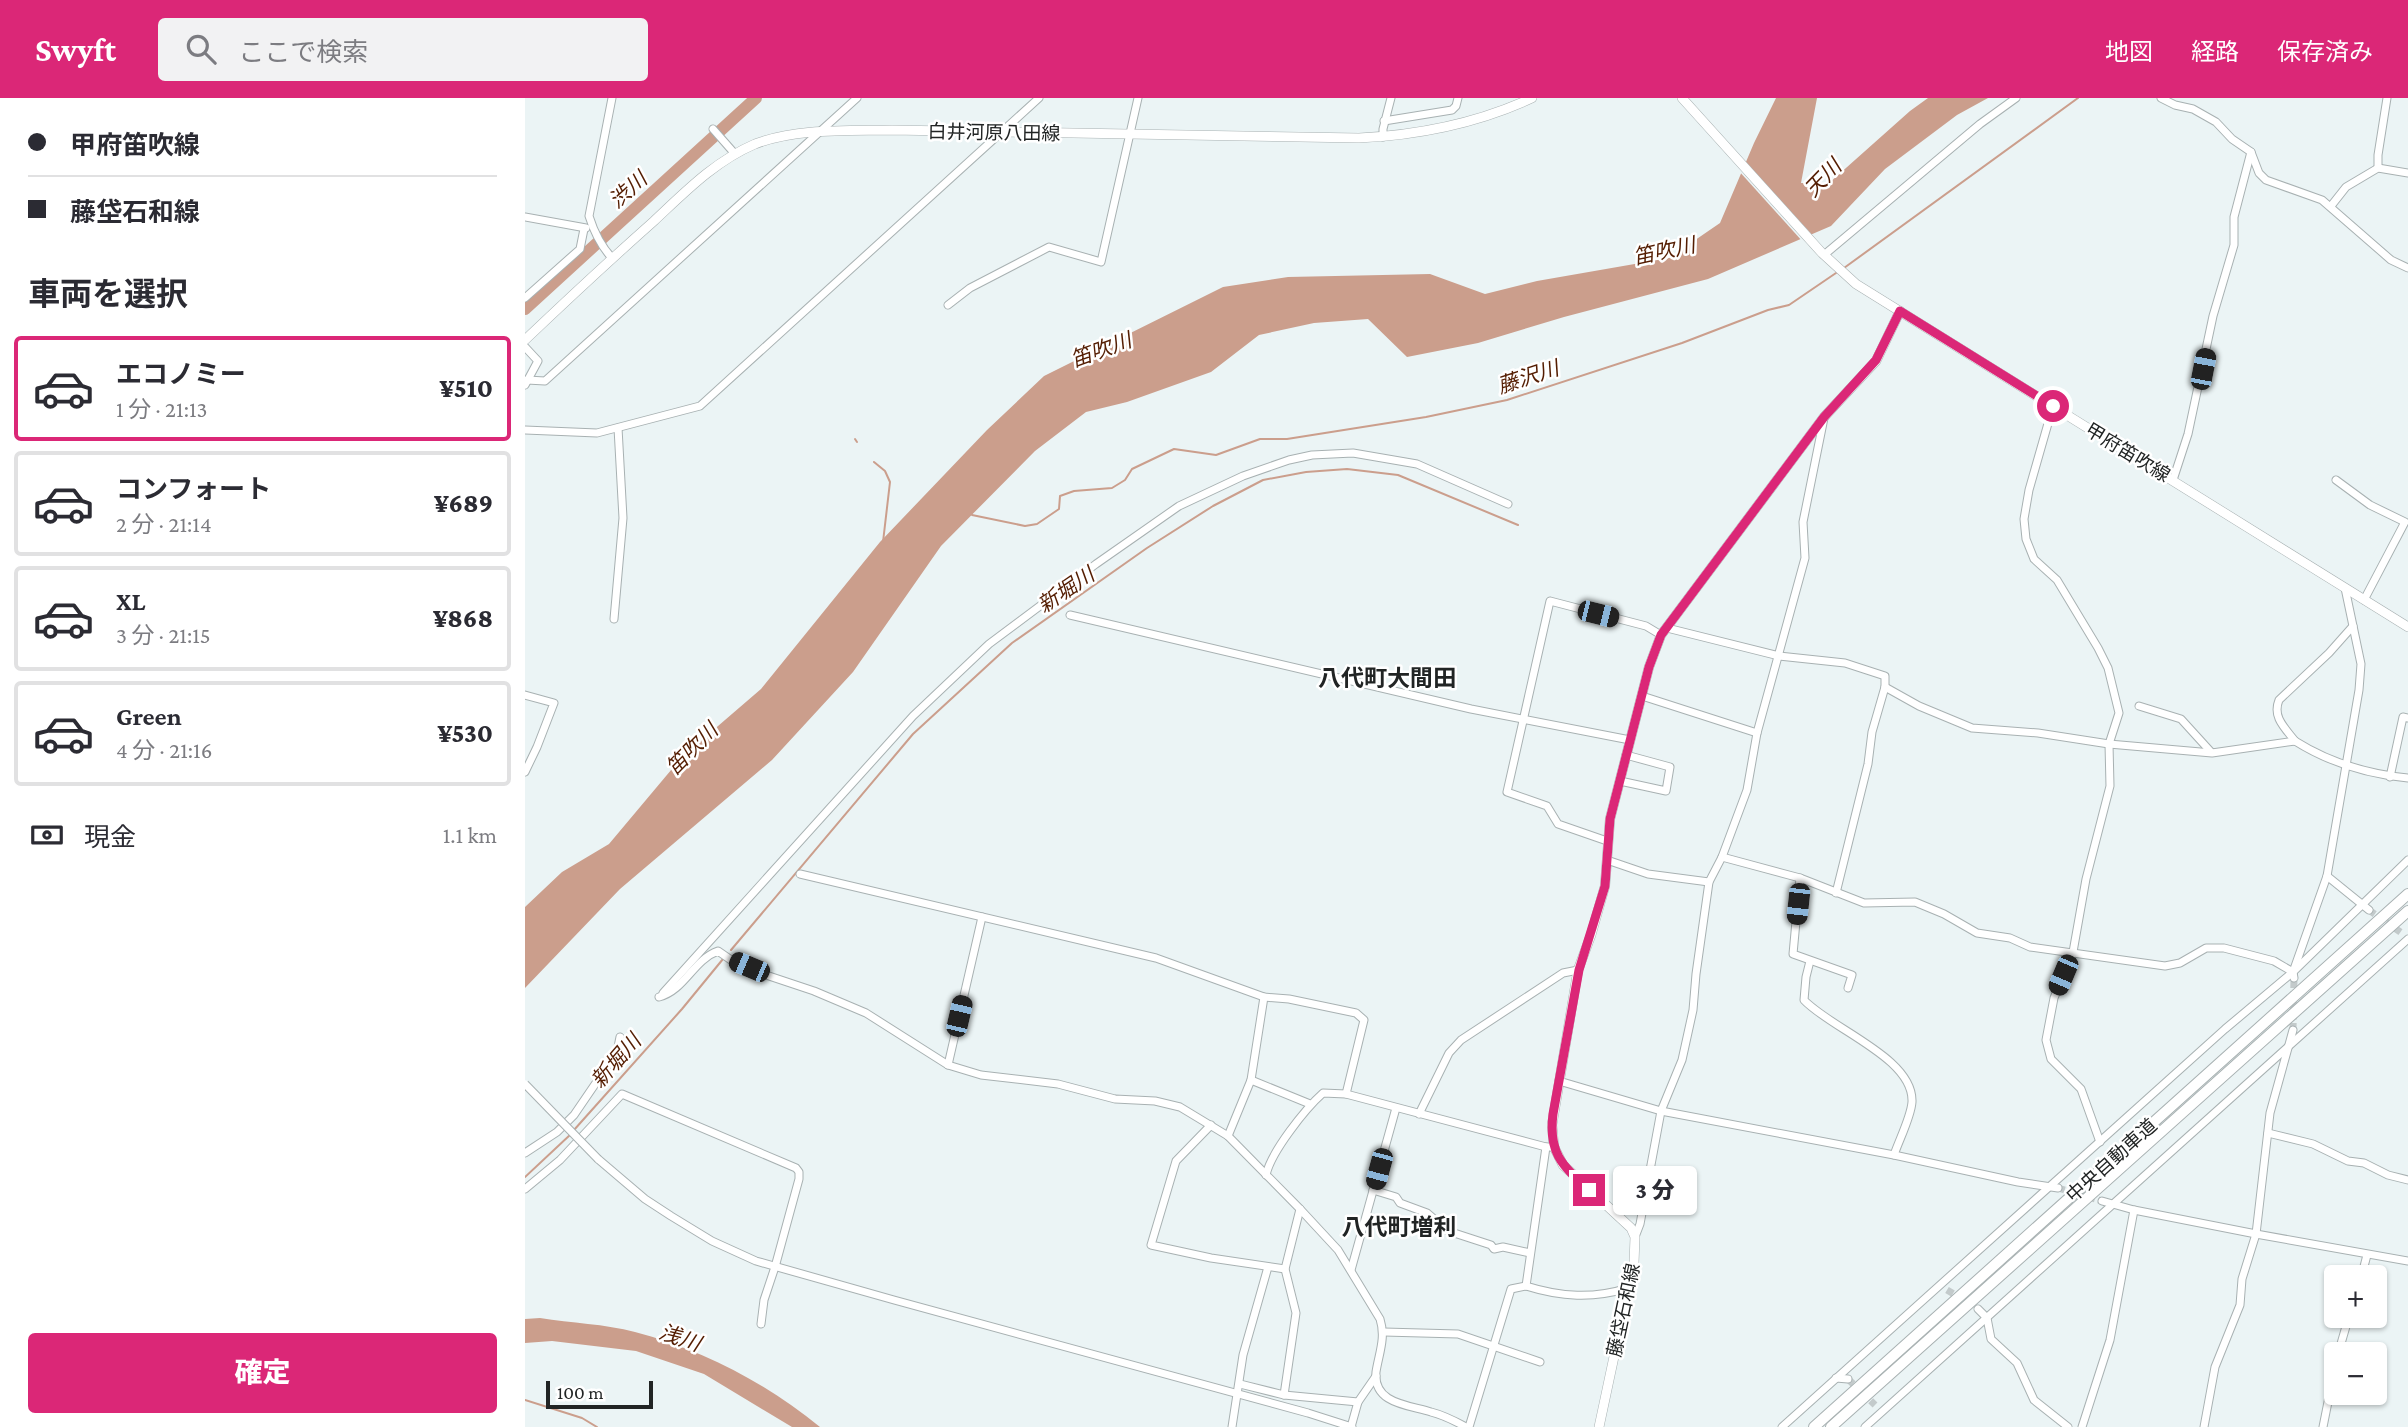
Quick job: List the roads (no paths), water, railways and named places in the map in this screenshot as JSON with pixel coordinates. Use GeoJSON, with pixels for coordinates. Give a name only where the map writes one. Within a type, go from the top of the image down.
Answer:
{"type":"FeatureCollection","features":[{"type":"Feature","properties":{"kind":"highway","name":"中央自動車道"},"geometry":{"type":"LineString","coordinates":[[1814,1427],[2408,894]]}},
{"type":"Feature","properties":{"kind":"highway","name":"中央自動車道"},"geometry":{"type":"LineString","coordinates":[[1831,1427],[2408,911]]}},
{"type":"Feature","properties":{"kind":"main road","name":"白井河原八田線"},"geometry":{"type":"LineString","coordinates":[[525,340],[713,167],[735,154],[775,138],[819,132],[892,130],[1335,139],[1383,137],[1459,124],[1532,98]]}},
{"type":"Feature","properties":{"kind":"main road"},"geometry":{"type":"LineString","coordinates":[[1682,98],[1825,256]]}},
{"type":"Feature","properties":{"kind":"main road","name":"甲府笛吹線"},"geometry":{"type":"LineString","coordinates":[[1825,256],[1847,278],[2408,627]]}},
{"type":"Feature","properties":{"kind":"main road"},"geometry":{"type":"LineString","coordinates":[[1550,1147],[1579,970],[1603,896],[1607,841],[1620,780],[1642,696],[1664,631],[1824,417],[1876,360],[1900,311]]}},
{"type":"Feature","properties":{"kind":"main road","name":"藤垈石和線"},"geometry":{"type":"LineString","coordinates":[[1550,1147],[1570,1172],[1625,1222],[1635,1237],[1634,1263],[1599,1427]]}},
{"type":"Feature","properties":{"kind":"street"},"geometry":{"type":"LineString","coordinates":[[525,298],[580,249],[590,228],[589,208],[612,98]]}},
{"type":"Feature","properties":{"kind":"street"},"geometry":{"type":"LineString","coordinates":[[526,383],[545,381],[857,98]]}},
{"type":"Feature","properties":{"kind":"street"},"geometry":{"type":"LineString","coordinates":[[525,430],[597,433],[700,406],[1039,98]]}},
{"type":"Feature","properties":{"kind":"street"},"geometry":{"type":"LineString","coordinates":[[948,305],[970,288],[1049,247],[1101,262],[1138,98]]}},
{"type":"Feature","properties":{"kind":"street"},"geometry":{"type":"LineString","coordinates":[[1383,137],[1384,121],[1391,98]]}},
{"type":"Feature","properties":{"kind":"street"},"geometry":{"type":"LineString","coordinates":[[1384,121],[1452,110],[1458,98]]}},
{"type":"Feature","properties":{"kind":"street"},"geometry":{"type":"LineString","coordinates":[[1825,256],[1971,131],[2016,98]]}},
{"type":"Feature","properties":{"kind":"street"},"geometry":{"type":"LineString","coordinates":[[2161,98],[2193,109],[2216,122],[2232,139],[2251,152],[2259,173],[2266,180],[2301,191],[2331,206],[2351,228],[2391,260],[2408,268]]}},
{"type":"Feature","properties":{"kind":"street"},"geometry":{"type":"LineString","coordinates":[[2378,168],[2387,98]]}},
{"type":"Feature","properties":{"kind":"street"},"geometry":{"type":"LineString","coordinates":[[713,130],[735,154]]}},
{"type":"Feature","properties":{"kind":"street"},"geometry":{"type":"LineString","coordinates":[[2173,480],[2188,434],[2213,316],[2234,246],[2234,217],[2251,152]]}},
{"type":"Feature","properties":{"kind":"street"},"geometry":{"type":"LineString","coordinates":[[2331,206],[2346,187],[2378,168],[2408,173]]}},
{"type":"Feature","properties":{"kind":"street"},"geometry":{"type":"LineString","coordinates":[[525,217],[590,228],[612,258]]}},
{"type":"Feature","properties":{"kind":"street"},"geometry":{"type":"LineString","coordinates":[[525,347],[538,361],[526,383]]}},
{"type":"Feature","properties":{"kind":"street"},"geometry":{"type":"LineString","coordinates":[[2053,406],[2029,490],[2024,519],[2026,539],[2034,559],[2057,580],[2081,617],[2108,668],[2119,713],[2109,744],[2110,786],[2086,879],[2073,952],[2054,998],[2046,1040],[2047,1051],[2058,1068],[2081,1089],[2100,1142]]}},
{"type":"Feature","properties":{"kind":"street"},"geometry":{"type":"LineString","coordinates":[[1635,1237],[1640,1224],[1661,1111],[1682,1060],[1693,1010],[1709,882],[1722,857],[1747,790],[1757,733],[1805,558],[1803,522],[1824,417]]}},
{"type":"Feature","properties":{"kind":"street"},"geometry":{"type":"LineString","coordinates":[[614,619],[623,518],[618,428]]}},
{"type":"Feature","properties":{"kind":"street"},"geometry":{"type":"LineString","coordinates":[[525,1084],[598,1159],[645,1199],[734,1252],[775,1267],[1352,1427],[1358,1402],[1376,1375],[1384,1332],[1375,1307],[1338,1251],[1228,1136],[1211,1125],[1181,1107],[1155,1101],[1115,1099],[1058,1084],[981,1075],[948,1065],[866,1013],[766,975],[731,960],[718,951],[707,955],[672,994],[661,995],[913,716],[989,644],[1178,506],[1243,476],[1289,460],[1312,455],[1353,453],[1417,464],[1508,504]]}},
{"type":"Feature","properties":{"kind":"street"},"geometry":{"type":"LineString","coordinates":[[2336,480],[2370,505],[2405,522],[2364,600]]}},
{"type":"Feature","properties":{"kind":"street"},"geometry":{"type":"LineString","coordinates":[[2293,975],[2327,876],[2359,690],[2361,664],[2345,588]]}},
{"type":"Feature","properties":{"kind":"street"},"geometry":{"type":"LineString","coordinates":[[1607,841],[1558,824],[1547,806],[1507,792],[1549,601],[1664,631],[1779,656],[1845,663],[1885,676],[1885,687],[1872,732],[1868,764],[1836,892]]}},
{"type":"Feature","properties":{"kind":"street"},"geometry":{"type":"LineString","coordinates":[[1070,615],[1523,720],[1630,740]]}},
{"type":"Feature","properties":{"kind":"street"},"geometry":{"type":"LineString","coordinates":[[2353,626],[2329,653],[2279,700],[2276,708],[2278,719],[2295,741],[2315,753],[2344,766],[2390,777],[2408,778]]}},
{"type":"Feature","properties":{"kind":"street"},"geometry":{"type":"LineString","coordinates":[[1885,687],[1919,706],[1972,728],[2212,753],[2295,741]]}},
{"type":"Feature","properties":{"kind":"street"},"geometry":{"type":"LineString","coordinates":[[525,695],[554,702],[525,772]]}},
{"type":"Feature","properties":{"kind":"street"},"geometry":{"type":"LineString","coordinates":[[1642,696],[1757,733]]}},
{"type":"Feature","properties":{"kind":"street"},"geometry":{"type":"LineString","coordinates":[[2139,706],[2181,719],[2212,753]]}},
{"type":"Feature","properties":{"kind":"street"},"geometry":{"type":"LineString","coordinates":[[2390,777],[2403,717],[2408,718]]}},
{"type":"Feature","properties":{"kind":"street"},"geometry":{"type":"LineString","coordinates":[[1620,780],[1666,791],[1670,767],[1626,755]]}},
{"type":"Feature","properties":{"kind":"street"},"geometry":{"type":"LineString","coordinates":[[1722,857],[1800,878],[1864,903],[1916,902],[1977,933],[2010,938],[2030,947],[2165,966],[2180,963],[2206,948],[2224,948],[2274,961],[2293,975]]}},
{"type":"Feature","properties":{"kind":"street"},"geometry":{"type":"LineString","coordinates":[[1607,860],[1648,874],[1709,882]]}},
{"type":"Feature","properties":{"kind":"street"},"geometry":{"type":"LineString","coordinates":[[1782,1427],[1940,1284],[2054,1187],[2225,1029],[2293,975],[2366,908],[2408,860]]}},
{"type":"Feature","properties":{"kind":"street"},"geometry":{"type":"LineString","coordinates":[[800,874],[1156,958],[1264,997],[1290,999],[1356,1013],[1364,1020],[1346,1094]]}},
{"type":"Feature","properties":{"kind":"street"},"geometry":{"type":"LineString","coordinates":[[2327,876],[2366,908]]}},
{"type":"Feature","properties":{"kind":"street"},"geometry":{"type":"LineString","coordinates":[[1800,878],[1793,954],[1852,975],[1848,988]]}},
{"type":"Feature","properties":{"kind":"street"},"geometry":{"type":"LineString","coordinates":[[948,1065],[982,917]]}},
{"type":"Feature","properties":{"kind":"street"},"geometry":{"type":"LineString","coordinates":[[1865,1427],[2406,937]]}},
{"type":"Feature","properties":{"kind":"street"},"geometry":{"type":"LineString","coordinates":[[1810,961],[1805,977],[1804,1000],[1897,1068],[1910,1084],[1912,1104],[1894,1155]]}},
{"type":"Feature","properties":{"kind":"street"},"geometry":{"type":"LineString","coordinates":[[1419,1114],[1449,1053],[1461,1040],[1563,973],[1579,970]]}},
{"type":"Feature","properties":{"kind":"street"},"geometry":{"type":"LineString","coordinates":[[1228,1136],[1251,1080],[1264,997]]}},
{"type":"Feature","properties":{"kind":"street"},"geometry":{"type":"LineString","coordinates":[[2204,1427],[2215,1367],[2240,1305],[2242,1279],[2256,1234],[2270,1113],[2294,1030]]}},
{"type":"Feature","properties":{"kind":"street"},"geometry":{"type":"LineString","coordinates":[[525,1153],[557,1132],[574,1115],[617,1052],[619,1037]]}},
{"type":"Feature","properties":{"kind":"street"},"geometry":{"type":"LineString","coordinates":[[1251,1080],[1310,1104]]}},
{"type":"Feature","properties":{"kind":"street"},"geometry":{"type":"LineString","coordinates":[[1559,1081],[1661,1111],[2054,1187]]}},
{"type":"Feature","properties":{"kind":"street"},"geometry":{"type":"LineString","coordinates":[[1266,1175],[1287,1136],[1310,1104],[1322,1093],[1346,1094],[1550,1147],[1526,1286]]}},
{"type":"Feature","properties":{"kind":"street"},"geometry":{"type":"LineString","coordinates":[[525,1189],[560,1160],[622,1094],[796,1168],[799,1179],[764,1300],[761,1324]]}},
{"type":"Feature","properties":{"kind":"street"},"geometry":{"type":"LineString","coordinates":[[1351,1270],[1396,1108]]}},
{"type":"Feature","properties":{"kind":"street"},"geometry":{"type":"LineString","coordinates":[[1211,1125],[1176,1161],[1151,1245],[1211,1258],[1285,1269]]}},
{"type":"Feature","properties":{"kind":"street"},"geometry":{"type":"LineString","coordinates":[[2268,1133],[2313,1144],[2348,1161],[2364,1163],[2388,1175],[2408,1180]]}},
{"type":"Feature","properties":{"kind":"street"},"geometry":{"type":"LineString","coordinates":[[1373,1190],[1396,1197],[1400,1203],[1427,1213],[1448,1231],[1491,1245],[1494,1249],[1503,1247],[1530,1253]]}},
{"type":"Feature","properties":{"kind":"street"},"geometry":{"type":"LineString","coordinates":[[2102,1201],[2256,1234],[2408,1261]]}},
{"type":"Feature","properties":{"kind":"street"},"geometry":{"type":"LineString","coordinates":[[1284,1395],[1296,1313],[1285,1269],[1300,1209]]}},
{"type":"Feature","properties":{"kind":"street"},"geometry":{"type":"LineString","coordinates":[[2082,1427],[2110,1340],[2134,1210]]}},
{"type":"Feature","properties":{"kind":"street"},"geometry":{"type":"LineString","coordinates":[[2364,1265],[2367,1255]]}},
{"type":"Feature","properties":{"kind":"street"},"geometry":{"type":"LineString","coordinates":[[1232,1427],[1243,1355],[1268,1267]]}},
{"type":"Feature","properties":{"kind":"street"},"geometry":{"type":"LineString","coordinates":[[1940,1284],[1947,1290]]}},
{"type":"Feature","properties":{"kind":"street"},"geometry":{"type":"LineString","coordinates":[[1376,1375],[1381,1393],[1393,1402],[1434,1412],[1468,1427],[1511,1289],[1526,1286],[1550,1294],[1589,1296],[1606,1295],[1628,1288]]}},
{"type":"Feature","properties":{"kind":"street"},"geometry":{"type":"LineString","coordinates":[[1978,1309],[1987,1318],[1991,1339],[2017,1363],[2033,1400],[2068,1427]]}},
{"type":"Feature","properties":{"kind":"street"},"geometry":{"type":"LineString","coordinates":[[1384,1332],[1458,1334],[1540,1362]]}},
{"type":"Feature","properties":{"kind":"street"},"geometry":{"type":"LineString","coordinates":[[1836,1378],[1849,1379]]}},
{"type":"Feature","properties":{"kind":"street"},"geometry":{"type":"LineString","coordinates":[[1240,1384],[1284,1395],[1358,1402]]}},
{"type":"Feature","properties":{"kind":"street"},"geometry":{"type":"LineString","coordinates":[[1875,1405],[1881,1413]]}},
{"type":"Feature","properties":{"kind":"street"},"geometry":{"type":"LineString","coordinates":[[2323,1427],[2327,1405]]}},
{"type":"Feature","properties":{"kind":"water","name":"笛吹川"},"geometry":{"type":"Polygon","coordinates":[[[1776,98],[1817,98],[1801,183],[1828,184],[1928,98],[1988,98],[1957,115],[1885,169],[1831,226],[1708,279],[1478,343],[1407,357],[1368,319],[1314,323],[1259,335],[1211,372],[1127,402],[1086,412],[1035,451],[941,546],[853,672],[772,760],[620,889],[525,988],[525,907],[562,872],[609,844],[682,757],[761,689],[880,542],[987,430],[1044,376],[1223,287],[1288,277],[1430,274],[1485,294],[1537,281],[1669,258],[1720,223],[1776,98]]]}},
{"type":"Feature","properties":{"kind":"water"},"geometry":{"type":"Polygon","coordinates":[[[540,1318],[624,1329],[685,1348],[756,1382],[820,1427],[792,1427],[704,1374],[636,1351],[552,1341],[525,1343],[525,1319],[540,1318]]]}},
{"type":"Feature","properties":{"kind":"waterway","name":"渋川"},"geometry":{"type":"LineString","coordinates":[[525,309],[756,98]]}},
{"type":"Feature","properties":{"kind":"waterway","name":"藤沢川"},"geometry":{"type":"LineString","coordinates":[[1844,268],[2078,98]]}},
{"type":"Feature","properties":{"kind":"waterway","name":"藤沢川"},"geometry":{"type":"LineString","coordinates":[[972,515],[1025,526],[1037,524],[1059,509],[1060,496],[1074,491],[1112,488],[1125,480],[1132,469],[1174,449],[1216,455],[1260,439],[1287,439],[1426,417],[1507,400],[1789,305],[1836,273]]}},
{"type":"Feature","properties":{"kind":"waterway"},"geometry":{"type":"LineString","coordinates":[[874,462],[885,471],[890,482],[883,542]]}},
{"type":"Feature","properties":{"kind":"waterway","name":"新堀川"},"geometry":{"type":"LineString","coordinates":[[731,950],[913,734],[1012,643],[1147,548],[1213,506],[1263,480],[1306,472],[1347,469],[1398,475],[1518,525]]}},
{"type":"Feature","properties":{"kind":"waterway","name":"新堀川"},"geometry":{"type":"LineString","coordinates":[[574,1130],[723,959]]}},
{"type":"Feature","properties":{"kind":"waterway","name":"新堀川"},"geometry":{"type":"LineString","coordinates":[[525,1177],[571,1134]]}},
{"type":"Feature","properties":{"kind":"waterway"},"geometry":{"type":"LineString","coordinates":[[525,1400],[582,1418],[597,1427]]}},
{"type":"Feature","properties":{"kind":"tunnel"},"geometry":{"type":"LineString","coordinates":[[2369,910],[2403,934]]}},
{"type":"Feature","properties":{"kind":"tunnel"},"geometry":{"type":"LineString","coordinates":[[2293,1030],[2294,978]]}},
{"type":"Feature","properties":{"kind":"tunnel"},"geometry":{"type":"LineString","coordinates":[[2058,1188],[2102,1201]]}},
{"type":"Feature","properties":{"kind":"tunnel"},"geometry":{"type":"LineString","coordinates":[[1947,1290],[1972,1305]]}},
{"type":"Feature","properties":{"kind":"tunnel"},"geometry":{"type":"LineString","coordinates":[[1848,1379],[1875,1405]]}},
{"type":"Feature","properties":{"kind":"district","name":"八代町大間田"},"geometry":{"type":"Point","coordinates":[1387,678]}},
{"type":"Feature","properties":{"kind":"district","name":"八代町増利"},"geometry":{"type":"Point","coordinates":[1399,1227]}},
{"type":"Feature","properties":{"kind":"water label","name":"天川"},"geometry":{"type":"Point","coordinates":[1823,178]}},
{"type":"Feature","properties":{"kind":"water label","name":"浅川"},"geometry":{"type":"Point","coordinates":[680,1338]}}]}
